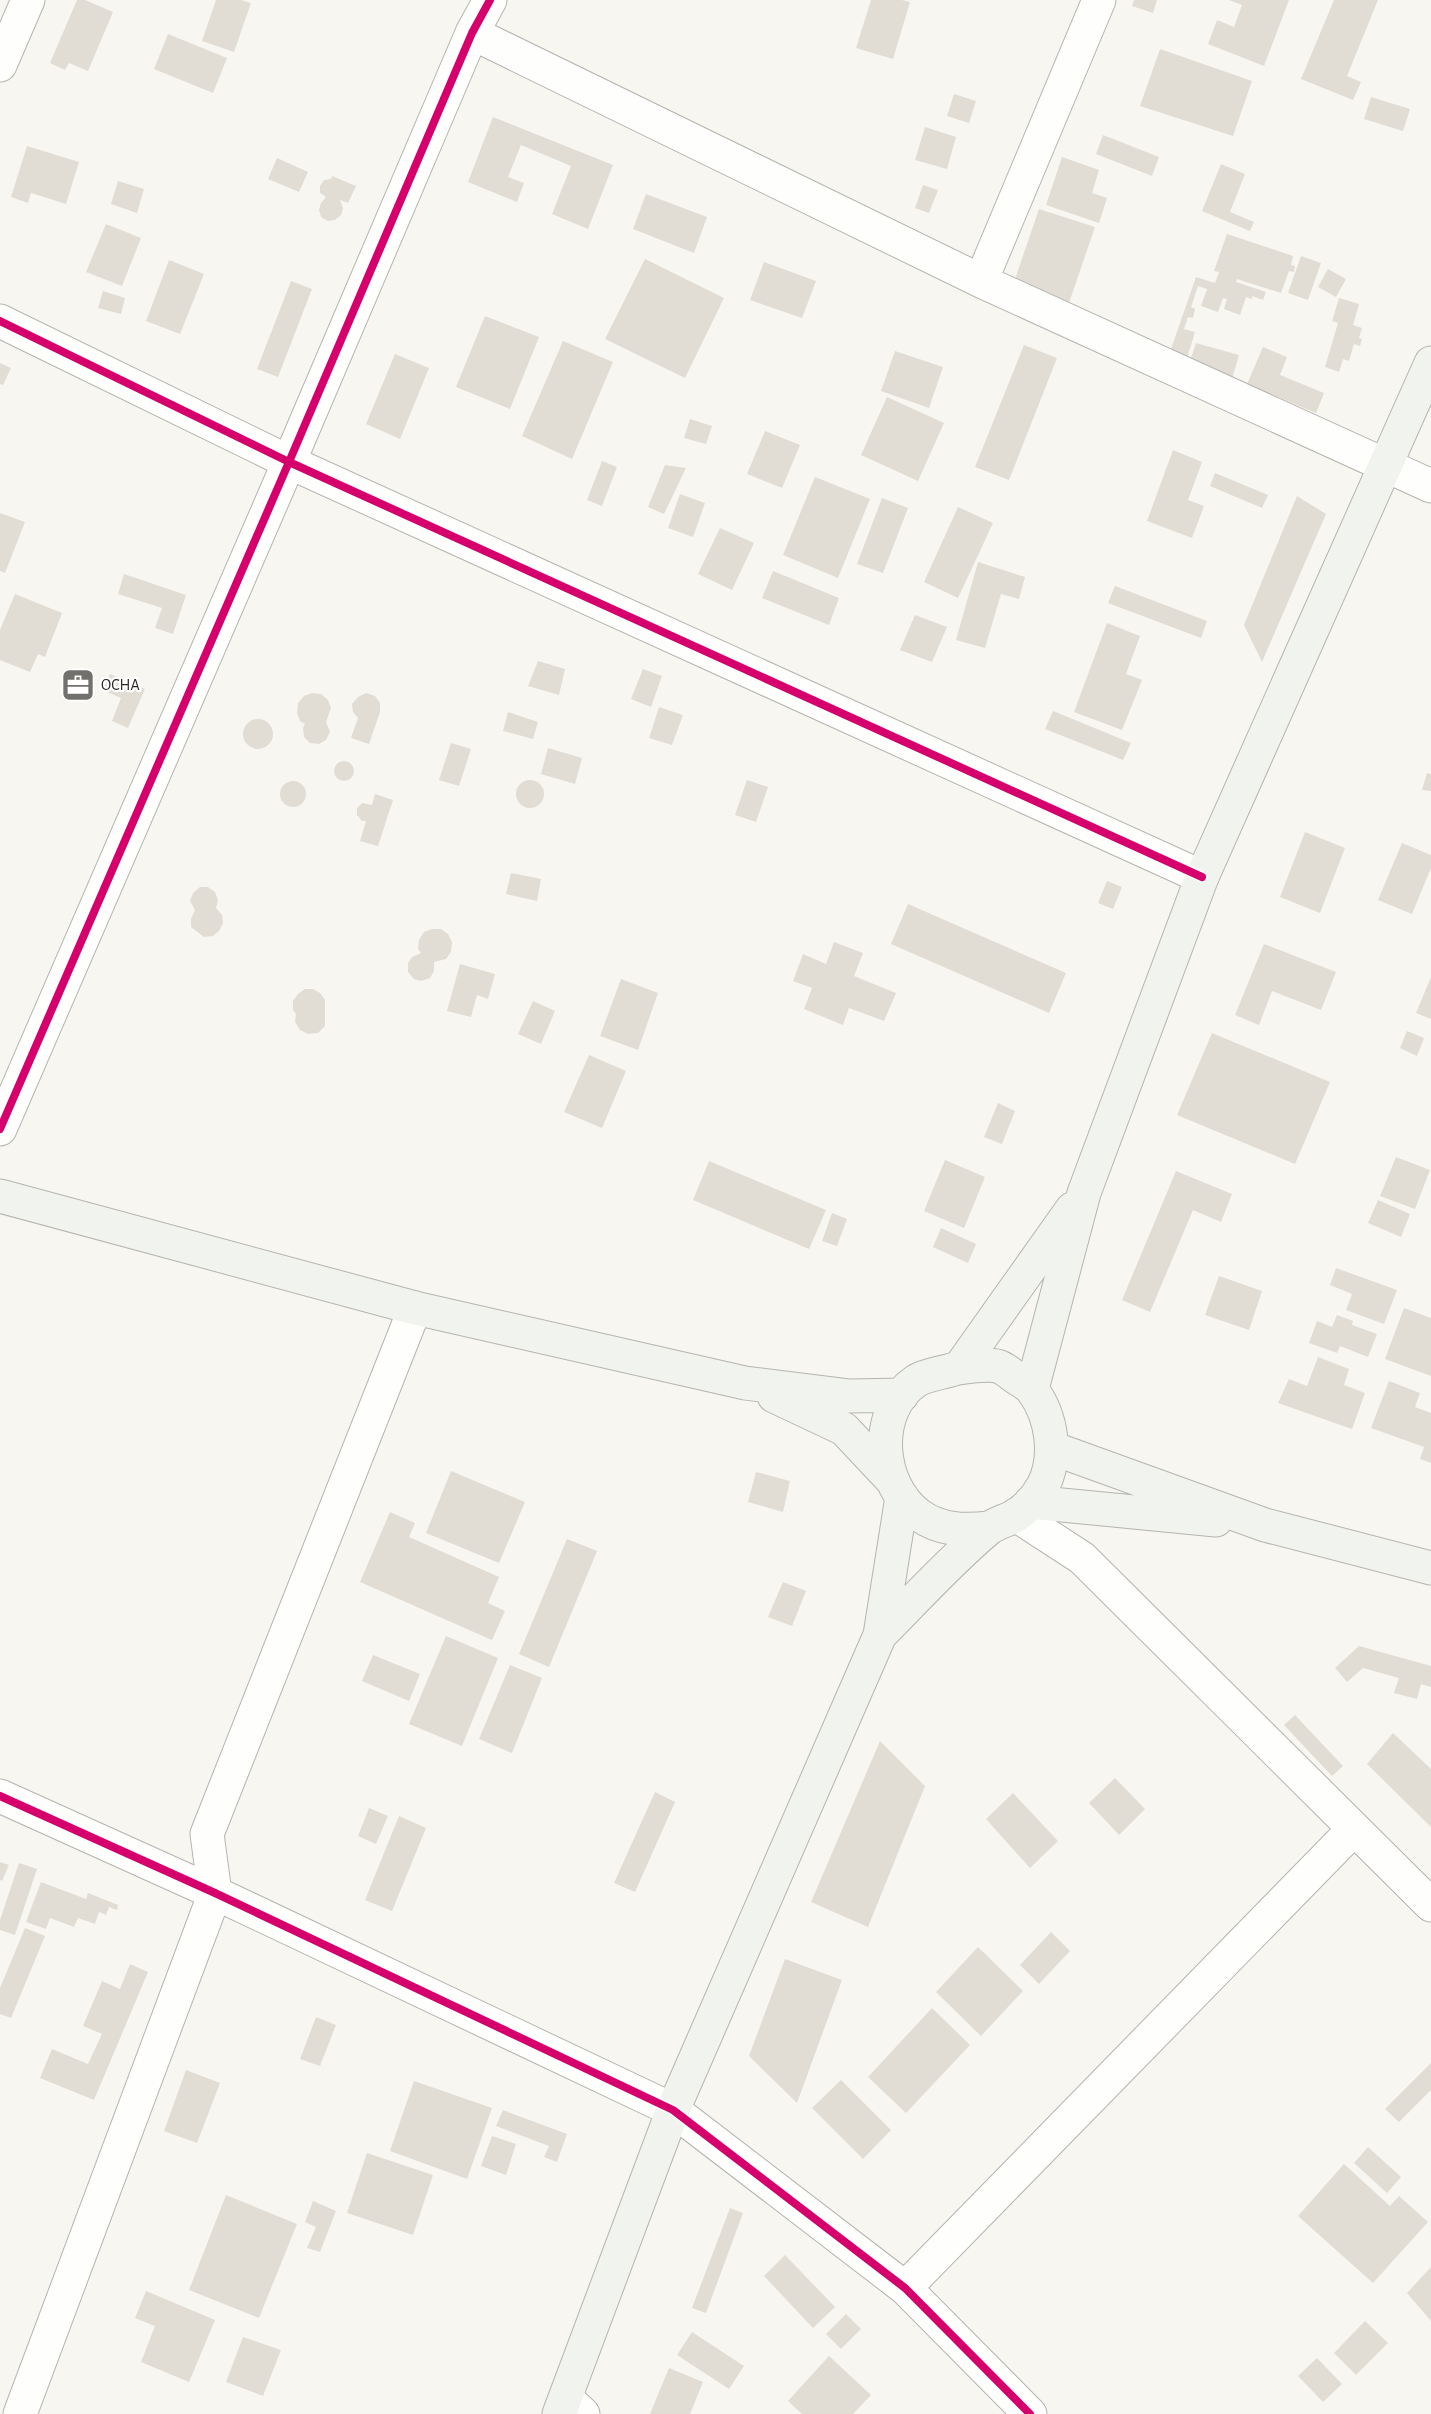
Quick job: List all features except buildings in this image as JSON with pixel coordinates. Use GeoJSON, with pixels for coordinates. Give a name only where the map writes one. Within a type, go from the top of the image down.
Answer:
{"type":"FeatureCollection","features":[{"type":"Feature","properties":{"kind":"street"},"geometry":{"type":"LineString","coordinates":[[0,65],[28,0]]}},
{"type":"Feature","properties":{"kind":"street"},"geometry":{"type":"LineString","coordinates":[[0,1130],[472,33],[490,0]]}},
{"type":"Feature","properties":{"kind":"street"},"geometry":{"type":"LineString","coordinates":[[981,281],[1099,0]]}},
{"type":"Feature","properties":{"kind":"street"},"geometry":{"type":"LineString","coordinates":[[472,33],[981,281],[1431,486]]}},
{"type":"Feature","properties":{"kind":"street"},"geometry":{"type":"LineString","coordinates":[[0,321],[289,462],[1202,877]]}},
{"type":"Feature","properties":{"kind":"street"},"geometry":{"type":"LineString","coordinates":[[1032,1389],[1084,1192],[1202,877],[1431,363]]}},
{"type":"Feature","properties":{"kind":"street"},"geometry":{"type":"LineString","coordinates":[[960,1367],[1084,1192]]}},
{"type":"Feature","properties":{"kind":"street"},"geometry":{"type":"LineString","coordinates":[[0,1196],[416,1308],[745,1383],[850,1396],[902,1395]]}},
{"type":"Feature","properties":{"kind":"street"},"geometry":{"type":"LineString","coordinates":[[20,2414],[215,1893],[207,1834],[416,1308]]}},
{"type":"Feature","properties":{"kind":"street"},"geometry":{"type":"LineString","coordinates":[[570,2409],[673,2110],[880,1635],[896,1488],[885,1458],[886,1435],[891,1414],[902,1395],[917,1380],[960,1367],[999,1366],[1032,1389],[1046,1415],[1052,1448],[1049,1468],[1042,1486],[880,1635]]}},
{"type":"Feature","properties":{"kind":"street"},"geometry":{"type":"LineString","coordinates":[[745,1383],[844,1429],[919,1515],[941,1526],[964,1531],[1012,1515],[1265,1525]]}},
{"type":"Feature","properties":{"kind":"street"},"geometry":{"type":"LineString","coordinates":[[1052,1448],[1265,1525],[1431,1568]]}},
{"type":"Feature","properties":{"kind":"street"},"geometry":{"type":"LineString","coordinates":[[1012,1515],[1082,1558],[1431,1905]]}},
{"type":"Feature","properties":{"kind":"street"},"geometry":{"type":"LineString","coordinates":[[0,1796],[215,1893],[673,2110],[904,2288],[1030,2414]]}},
{"type":"Feature","properties":{"kind":"street"},"geometry":{"type":"LineString","coordinates":[[904,2288],[1354,1829]]}},
{"type":"Feature","properties":{"kind":"cycle path"},"geometry":{"type":"LineString","coordinates":[[0,1129],[472,33],[490,0]]}},
{"type":"Feature","properties":{"kind":"cycle path"},"geometry":{"type":"LineString","coordinates":[[0,321],[289,462],[1202,877]]}},
{"type":"Feature","properties":{"kind":"cycle path"},"geometry":{"type":"LineString","coordinates":[[0,1796],[215,1893],[673,2110],[905,2288],[1030,2414]]}},
{"type":"Feature","properties":{"kind":"place","name":"OCHA"},"geometry":{"type":"Point","coordinates":[78,685]}}]}
